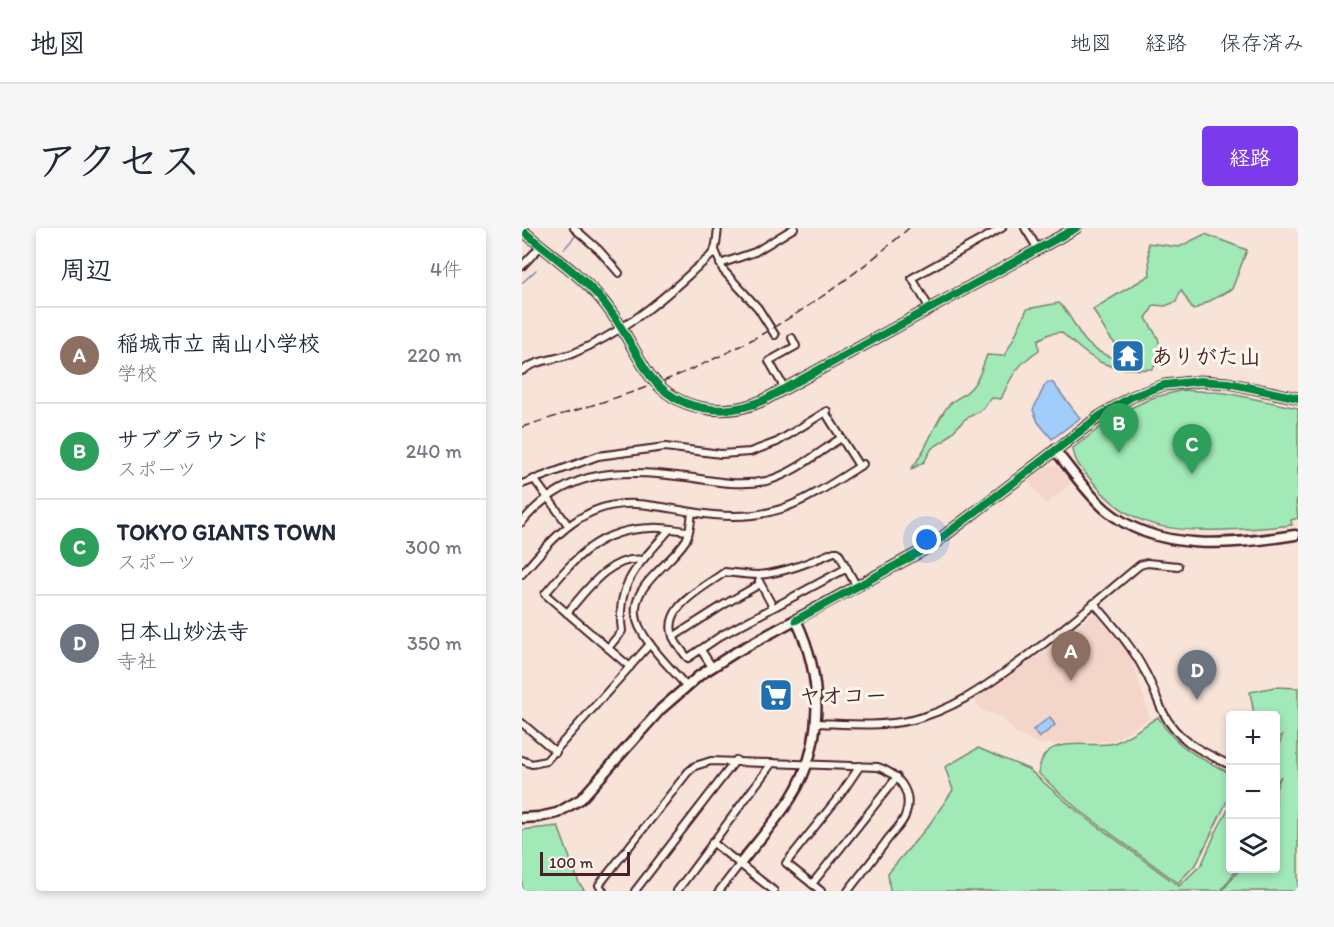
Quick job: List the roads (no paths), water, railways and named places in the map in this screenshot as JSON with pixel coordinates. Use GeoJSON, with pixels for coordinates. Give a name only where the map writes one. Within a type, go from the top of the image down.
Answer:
{"type":"FeatureCollection","features":[{"type":"Feature","properties":{"kind":"street"},"geometry":{"type":"LineString","coordinates":[[574,228],[620,273]]}},
{"type":"Feature","properties":{"kind":"street"},"geometry":{"type":"LineString","coordinates":[[718,228],[715,250],[720,264],[758,308],[775,334]]}},
{"type":"Feature","properties":{"kind":"street"},"geometry":{"type":"LineString","coordinates":[[720,264],[755,252],[794,228]]}},
{"type":"Feature","properties":{"kind":"street"},"geometry":{"type":"LineString","coordinates":[[930,309],[912,278],[1002,228]]}},
{"type":"Feature","properties":{"kind":"street"},"geometry":{"type":"LineString","coordinates":[[1025,228],[1038,249]]}},
{"type":"Feature","properties":{"kind":"street"},"geometry":{"type":"LineString","coordinates":[[523,229],[592,289],[623,329],[652,378],[664,390],[685,402],[713,410],[735,410],[755,404],[784,389],[1076,228]]}},
{"type":"Feature","properties":{"kind":"street"},"geometry":{"type":"LineString","coordinates":[[522,266],[541,246]]}},
{"type":"Feature","properties":{"kind":"street"},"geometry":{"type":"LineString","coordinates":[[522,371],[537,362],[572,354],[623,329],[658,303],[715,250]]}},
{"type":"Feature","properties":{"kind":"street"},"geometry":{"type":"LineString","coordinates":[[784,389],[769,361],[796,346],[792,338]]}},
{"type":"Feature","properties":{"kind":"street"},"geometry":{"type":"LineString","coordinates":[[522,818],[556,813],[581,799],[686,686],[712,667],[931,546],[1055,450],[1131,397],[1164,385],[1200,381],[1228,383],[1298,398]]}},
{"type":"Feature","properties":{"kind":"street"},"geometry":{"type":"LineString","coordinates":[[522,484],[598,456],[616,453],[665,447],[721,454],[750,452],[777,442],[826,412],[841,438],[861,465],[813,496],[777,511],[738,518],[625,504],[594,512],[567,525],[522,574]]}},
{"type":"Feature","properties":{"kind":"street"},"geometry":{"type":"LineString","coordinates":[[522,522],[548,498],[572,483],[615,472],[653,474],[728,484],[768,480],[787,472],[841,438]]}},
{"type":"Feature","properties":{"kind":"street"},"geometry":{"type":"LineString","coordinates":[[1055,450],[1099,503],[1124,523],[1145,532],[1169,539],[1205,542],[1254,540],[1295,535]]}},
{"type":"Feature","properties":{"kind":"street"},"geometry":{"type":"LineString","coordinates":[[534,479],[567,525]]}},
{"type":"Feature","properties":{"kind":"street"},"geometry":{"type":"LineString","coordinates":[[686,686],[642,634],[636,609],[645,584],[686,539],[692,512]]}},
{"type":"Feature","properties":{"kind":"street"},"geometry":{"type":"LineString","coordinates":[[630,667],[545,594],[575,559],[600,541],[632,529],[688,531]]}},
{"type":"Feature","properties":{"kind":"street"},"geometry":{"type":"LineString","coordinates":[[608,648],[622,631],[620,610],[624,589],[631,575],[669,530]]}},
{"type":"Feature","properties":{"kind":"street"},"geometry":{"type":"LineString","coordinates":[[847,568],[722,635],[687,658],[673,637],[670,624],[677,607],[725,572],[757,575],[791,568],[838,552],[847,568],[857,587]]}},
{"type":"Feature","properties":{"kind":"street"},"geometry":{"type":"LineString","coordinates":[[567,613],[608,570],[628,560],[643,560]]}},
{"type":"Feature","properties":{"kind":"street"},"geometry":{"type":"LineString","coordinates":[[816,723],[888,724],[924,717],[950,707],[974,695],[1023,660],[1143,564],[1178,566]]}},
{"type":"Feature","properties":{"kind":"street"},"geometry":{"type":"LineString","coordinates":[[757,575],[773,607]]}},
{"type":"Feature","properties":{"kind":"street"},"geometry":{"type":"LineString","coordinates":[[673,637],[760,584]]}},
{"type":"Feature","properties":{"kind":"street"},"geometry":{"type":"LineString","coordinates":[[1094,603],[1134,652],[1163,712],[1175,731],[1194,746],[1226,763]]}},
{"type":"Feature","properties":{"kind":"street"},"geometry":{"type":"LineString","coordinates":[[719,891],[792,796],[807,764],[816,723],[815,678],[808,649],[796,620]]}},
{"type":"Feature","properties":{"kind":"street"},"geometry":{"type":"LineString","coordinates":[[522,760],[532,764],[546,761],[556,752],[650,644]]}},
{"type":"Feature","properties":{"kind":"street"},"geometry":{"type":"LineString","coordinates":[[701,650],[712,667]]}},
{"type":"Feature","properties":{"kind":"street"},"geometry":{"type":"LineString","coordinates":[[522,723],[556,752]]}},
{"type":"Feature","properties":{"kind":"street"},"geometry":{"type":"LineString","coordinates":[[635,891],[736,760]]}},
{"type":"Feature","properties":{"kind":"street"},"geometry":{"type":"LineString","coordinates":[[603,891],[598,885],[688,772],[703,762],[736,760],[878,767],[886,769],[897,777],[904,787],[908,802],[903,820],[848,891]]}},
{"type":"Feature","properties":{"kind":"street"},"geometry":{"type":"LineString","coordinates":[[677,891],[772,763]]}},
{"type":"Feature","properties":{"kind":"street"},"geometry":{"type":"LineString","coordinates":[[821,891],[786,863],[841,794],[860,766]]}},
{"type":"Feature","properties":{"kind":"street"},"geometry":{"type":"LineString","coordinates":[[812,884],[897,777]]}},
{"type":"Feature","properties":{"kind":"street"},"geometry":{"type":"LineString","coordinates":[[712,843],[740,864],[764,888],[774,891]]}},
{"type":"Feature","properties":{"kind":"water"},"geometry":{"type":"Polygon","coordinates":[[[1048,382],[1053,383],[1080,418],[1052,439],[1038,422],[1033,410],[1048,382]]]}},
{"type":"Feature","properties":{"kind":"water"},"geometry":{"type":"Polygon","coordinates":[[[1050,717],[1055,725],[1039,738],[1033,730],[1050,717]]]}},
{"type":"Feature","properties":{"kind":"waterway"},"geometry":{"type":"LineString","coordinates":[[564,249],[577,234]]}},
{"type":"Feature","properties":{"kind":"waterway"},"geometry":{"type":"LineString","coordinates":[[522,283],[536,270]]}},
{"type":"Feature","properties":{"kind":"railway"},"geometry":{"type":"LineString","coordinates":[[522,427],[659,383],[710,361],[800,311],[855,272],[909,228]]}},
{"type":"Feature","properties":{"kind":"place","name":"ありがた山"},"geometry":{"type":"Point","coordinates":[1128,356]}},
{"type":"Feature","properties":{"kind":"place","name":"サブグラウンド"},"geometry":{"type":"Point","coordinates":[1119,453]}},
{"type":"Feature","properties":{"kind":"place","name":"TOKYO GIANTS TOWN"},"geometry":{"type":"Point","coordinates":[1192,474]}},
{"type":"Feature","properties":{"kind":"place","name":"稲城市立 南山小学校"},"geometry":{"type":"Point","coordinates":[1071,681]}},
{"type":"Feature","properties":{"kind":"place","name":"ヤオコー"},"geometry":{"type":"Point","coordinates":[776,695]}},
{"type":"Feature","properties":{"kind":"place","name":"日本山妙法寺"},"geometry":{"type":"Point","coordinates":[1197,700]}}]}
